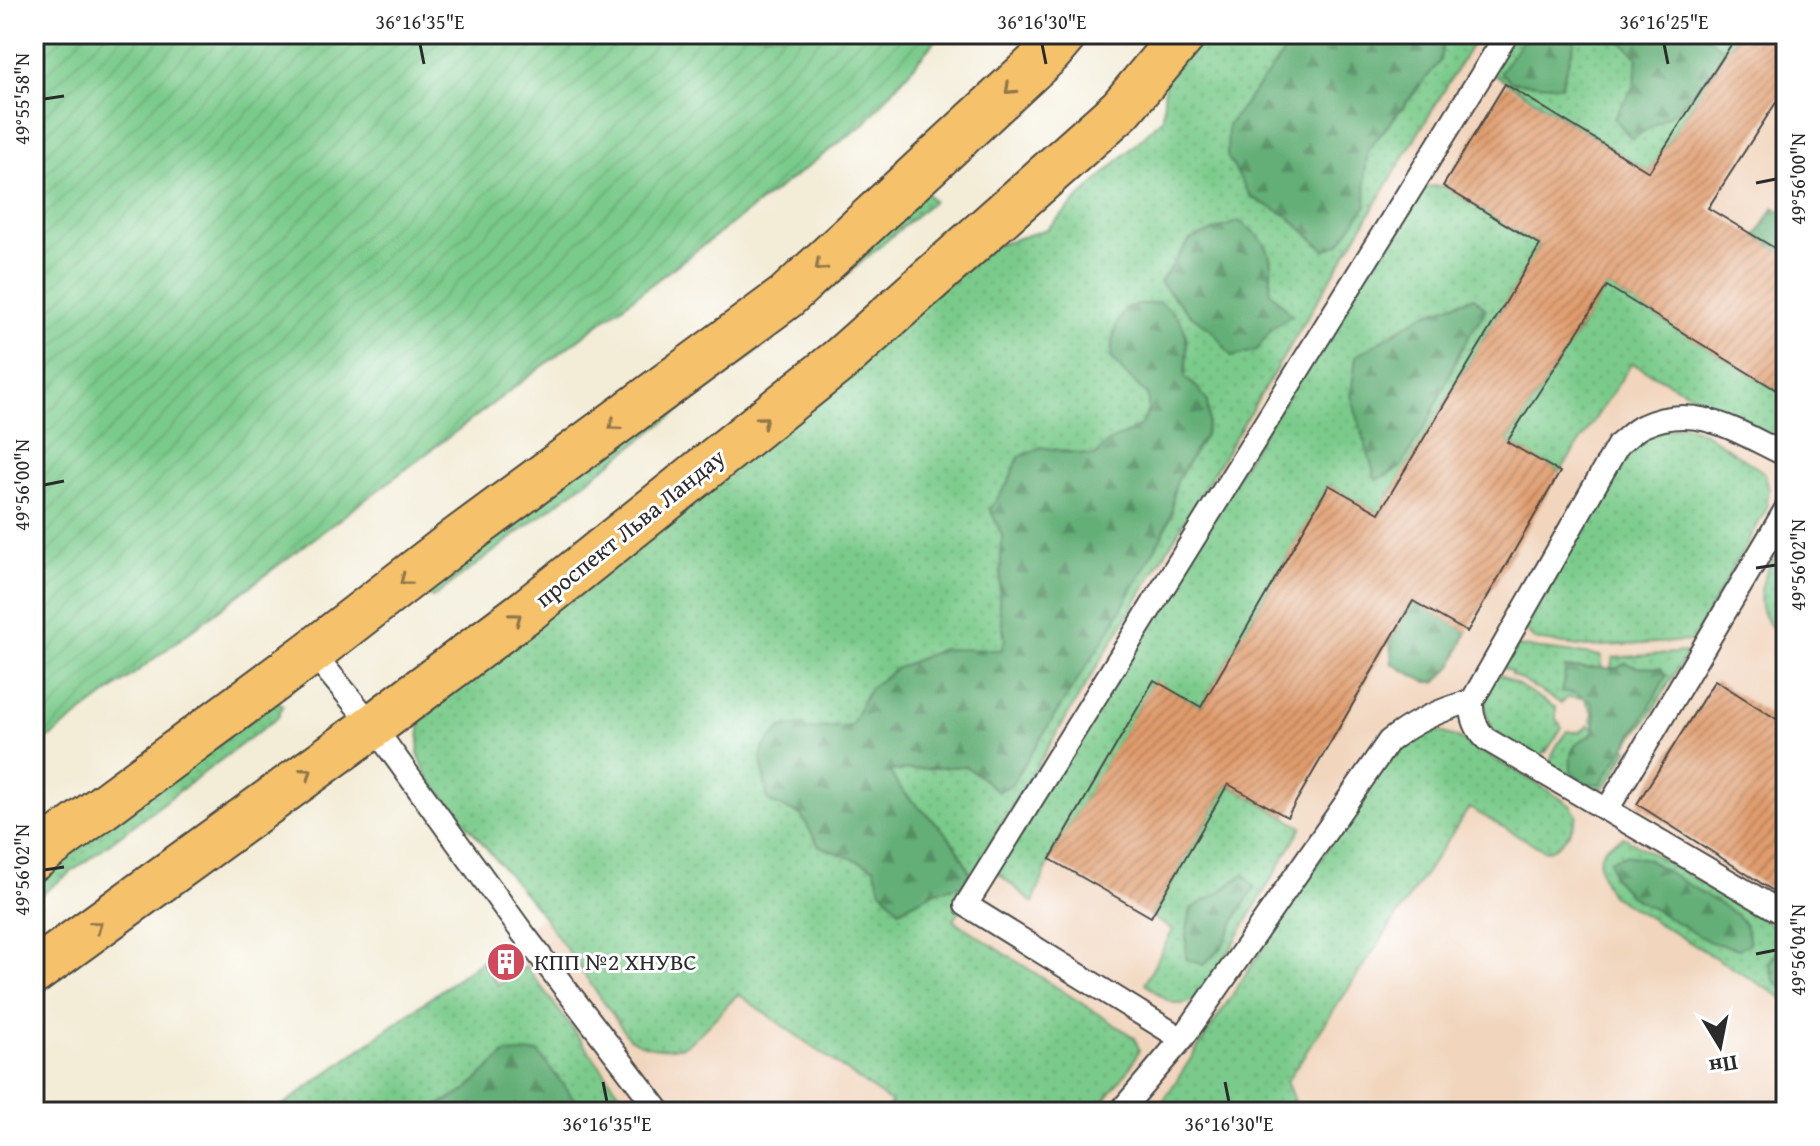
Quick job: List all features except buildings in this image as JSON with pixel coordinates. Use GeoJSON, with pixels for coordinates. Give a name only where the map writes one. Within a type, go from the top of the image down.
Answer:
{"type":"FeatureCollection","features":[{"type":"Feature","properties":{"kind":"main road"},"geometry":{"type":"LineString","coordinates":[[34,858],[786,297],[1050,52],[1065,34]]}},
{"type":"Feature","properties":{"kind":"main road","name":"проспект Льва Ландау"},"geometry":{"type":"LineString","coordinates":[[34,972],[529,609],[841,359],[1121,109],[1184,34]]}},
{"type":"Feature","properties":{"kind":"lane"},"geometry":{"type":"LineString","coordinates":[[1182,1039],[966,905],[1507,34]]}},
{"type":"Feature","properties":{"kind":"lane"},"geometry":{"type":"LineString","coordinates":[[1786,455],[1723,425],[1696,416],[1667,417],[1640,427],[1618,445],[1472,701],[1471,711],[1479,732],[1486,739],[1786,915]]}},
{"type":"Feature","properties":{"kind":"lane"},"geometry":{"type":"LineString","coordinates":[[1607,810],[1786,509]]}},
{"type":"Feature","properties":{"kind":"lane"},"geometry":{"type":"LineString","coordinates":[[312,652],[373,726],[522,932],[660,1112]]}},
{"type":"Feature","properties":{"kind":"lane"},"geometry":{"type":"LineString","coordinates":[[1120,1112],[1182,1039],[1389,741],[1428,716],[1472,701]]}},
{"type":"Feature","properties":{"kind":"shaded area"},"geometry":{"type":"Polygon","coordinates":[[[1269,34],[1786,34],[1786,1112],[274,1112],[671,823],[1269,34]]]}},
{"type":"Feature","properties":{"kind":"green space"},"geometry":{"type":"Polygon","coordinates":[[[34,34],[941,34],[864,124],[34,749],[34,34]]]}},
{"type":"Feature","properties":{"kind":"green space"},"geometry":{"type":"Polygon","coordinates":[[[1198,34],[1478,34],[990,844],[998,853],[1419,187],[1443,186],[1540,245],[1379,513],[1329,485],[1201,707],[1154,681],[1050,859],[1033,903],[991,867],[953,920],[1135,1038],[1139,1050],[1131,1066],[1095,1112],[882,1112],[892,1103],[738,994],[703,1031],[683,1046],[648,1046],[629,1038],[543,916],[429,779],[418,754],[421,718],[449,686],[994,246],[1047,229],[1163,118],[1165,78],[1198,34]]]}},
{"type":"Feature","properties":{"kind":"green space"},"geometry":{"type":"Polygon","coordinates":[[[1287,34],[1444,34],[1440,61],[1368,150],[1366,206],[1339,244],[1325,250],[1288,216],[1251,197],[1227,156],[1228,125],[1287,49],[1287,34]]]}},
{"type":"Feature","properties":{"kind":"green space"},"geometry":{"type":"Polygon","coordinates":[[[1507,34],[1738,34],[1649,172],[1485,69],[1507,34]]]}},
{"type":"Feature","properties":{"kind":"green space"},"geometry":{"type":"Polygon","coordinates":[[[1527,34],[1577,34],[1561,86],[1512,82],[1500,72],[1527,34]]]}},
{"type":"Feature","properties":{"kind":"green space"},"geometry":{"type":"Polygon","coordinates":[[[1589,34],[1703,34],[1724,49],[1716,67],[1676,111],[1632,139],[1614,118],[1634,86],[1638,58],[1619,38],[1589,34]]]}},
{"type":"Feature","properties":{"kind":"green space"},"geometry":{"type":"Polygon","coordinates":[[[921,187],[933,201],[754,354],[439,593],[432,597],[428,595],[429,586],[921,187]]]}},
{"type":"Feature","properties":{"kind":"green space"},"geometry":{"type":"Polygon","coordinates":[[[1774,207],[1786,215],[1786,255],[1756,237],[1774,207]]]}},
{"type":"Feature","properties":{"kind":"green space"},"geometry":{"type":"Polygon","coordinates":[[[1239,221],[1265,245],[1270,258],[1270,292],[1292,315],[1272,328],[1257,350],[1232,357],[1213,331],[1188,313],[1160,282],[1191,239],[1239,221]]]}},
{"type":"Feature","properties":{"kind":"green space"},"geometry":{"type":"Polygon","coordinates":[[[1607,286],[1786,396],[1786,445],[1632,363],[1560,472],[1507,442],[1607,286]]]}},
{"type":"Feature","properties":{"kind":"green space"},"geometry":{"type":"Polygon","coordinates":[[[1474,297],[1486,309],[1460,351],[1430,418],[1400,468],[1376,480],[1351,395],[1356,356],[1423,315],[1474,297]]]}},
{"type":"Feature","properties":{"kind":"green space"},"geometry":{"type":"Polygon","coordinates":[[[1159,302],[1183,326],[1187,344],[1185,378],[1199,389],[1207,401],[1209,420],[1205,435],[1178,479],[1172,513],[1107,635],[1012,784],[998,792],[965,766],[890,771],[906,795],[951,840],[970,873],[965,885],[937,891],[899,910],[881,890],[874,867],[819,846],[801,815],[768,801],[761,758],[764,747],[781,728],[851,726],[869,689],[897,668],[942,649],[1001,650],[1005,639],[999,606],[1002,535],[990,509],[1009,481],[1019,457],[1041,447],[1095,456],[1109,441],[1142,424],[1148,410],[1148,395],[1111,357],[1112,342],[1116,326],[1127,307],[1159,302]]]}},
{"type":"Feature","properties":{"kind":"green space"},"geometry":{"type":"Polygon","coordinates":[[[1686,425],[1706,434],[1765,473],[1769,490],[1766,510],[1692,641],[1587,647],[1535,640],[1525,630],[1620,450],[1640,435],[1686,425]]]}},
{"type":"Feature","properties":{"kind":"green space"},"geometry":{"type":"Polygon","coordinates":[[[1786,535],[1786,572],[1779,590],[1786,607],[1786,638],[1772,627],[1760,602],[1765,576],[1786,535]]]}},
{"type":"Feature","properties":{"kind":"green space"},"geometry":{"type":"Polygon","coordinates":[[[1413,601],[1467,632],[1453,665],[1436,682],[1426,682],[1392,664],[1390,641],[1413,601]]]}},
{"type":"Feature","properties":{"kind":"green space"},"geometry":{"type":"Polygon","coordinates":[[[1515,646],[1602,656],[1602,665],[1581,698],[1568,697],[1561,703],[1504,668],[1502,662],[1515,646]]]}},
{"type":"Feature","properties":{"kind":"green space"},"geometry":{"type":"Polygon","coordinates":[[[1687,652],[1651,714],[1628,743],[1591,721],[1593,714],[1586,701],[1605,672],[1610,671],[1613,658],[1687,652]]]}},
{"type":"Feature","properties":{"kind":"green space"},"geometry":{"type":"Polygon","coordinates":[[[1626,663],[1637,667],[1661,668],[1666,676],[1601,784],[1584,783],[1571,772],[1571,753],[1580,741],[1592,734],[1596,716],[1591,702],[1575,693],[1561,692],[1565,668],[1617,668],[1626,663]]]}},
{"type":"Feature","properties":{"kind":"green space"},"geometry":{"type":"Polygon","coordinates":[[[1494,674],[1503,676],[1556,708],[1556,719],[1562,728],[1540,757],[1531,760],[1503,742],[1491,728],[1486,691],[1494,674]]]}},
{"type":"Feature","properties":{"kind":"green space"},"geometry":{"type":"Polygon","coordinates":[[[278,701],[283,705],[278,717],[34,900],[34,875],[278,701]]]}},
{"type":"Feature","properties":{"kind":"green space"},"geometry":{"type":"Polygon","coordinates":[[[1588,725],[1628,749],[1613,776],[1596,792],[1586,791],[1550,768],[1553,753],[1567,731],[1579,732],[1588,725]]]}},
{"type":"Feature","properties":{"kind":"green space"},"geometry":{"type":"Polygon","coordinates":[[[1437,731],[1458,738],[1571,806],[1577,816],[1566,838],[1546,851],[1469,808],[1286,1082],[1294,1099],[1287,1112],[1156,1112],[1369,785],[1405,743],[1437,731]]]}},
{"type":"Feature","properties":{"kind":"green space"},"geometry":{"type":"Polygon","coordinates":[[[1228,784],[1302,827],[1211,982],[1192,1001],[1173,1003],[1145,983],[1173,930],[1151,917],[1228,784]]]}},
{"type":"Feature","properties":{"kind":"green space"},"geometry":{"type":"Polygon","coordinates":[[[1624,837],[1786,933],[1786,1000],[1611,895],[1600,871],[1600,858],[1606,847],[1624,837]]]}},
{"type":"Feature","properties":{"kind":"green space"},"geometry":{"type":"Polygon","coordinates":[[[1625,855],[1647,859],[1737,915],[1746,927],[1750,942],[1739,949],[1710,942],[1629,895],[1613,876],[1610,860],[1625,855]]]}},
{"type":"Feature","properties":{"kind":"green space"},"geometry":{"type":"Polygon","coordinates":[[[1244,874],[1255,888],[1221,949],[1203,965],[1186,959],[1191,909],[1244,874]]]}},
{"type":"Feature","properties":{"kind":"green space"},"geometry":{"type":"Polygon","coordinates":[[[1779,951],[1786,955],[1786,988],[1775,982],[1768,963],[1779,951]]]}},
{"type":"Feature","properties":{"kind":"green space"},"geometry":{"type":"Polygon","coordinates":[[[481,961],[498,985],[526,966],[634,1112],[274,1112],[481,961]]]}},
{"type":"Feature","properties":{"kind":"green space"},"geometry":{"type":"Polygon","coordinates":[[[538,1052],[582,1109],[581,1112],[426,1112],[464,1092],[505,1054],[538,1052]]]}},
{"type":"Feature","properties":{"kind":"place","name":"КПП №2 ХНУВС"},"geometry":{"type":"Point","coordinates":[506,962]}}]}
